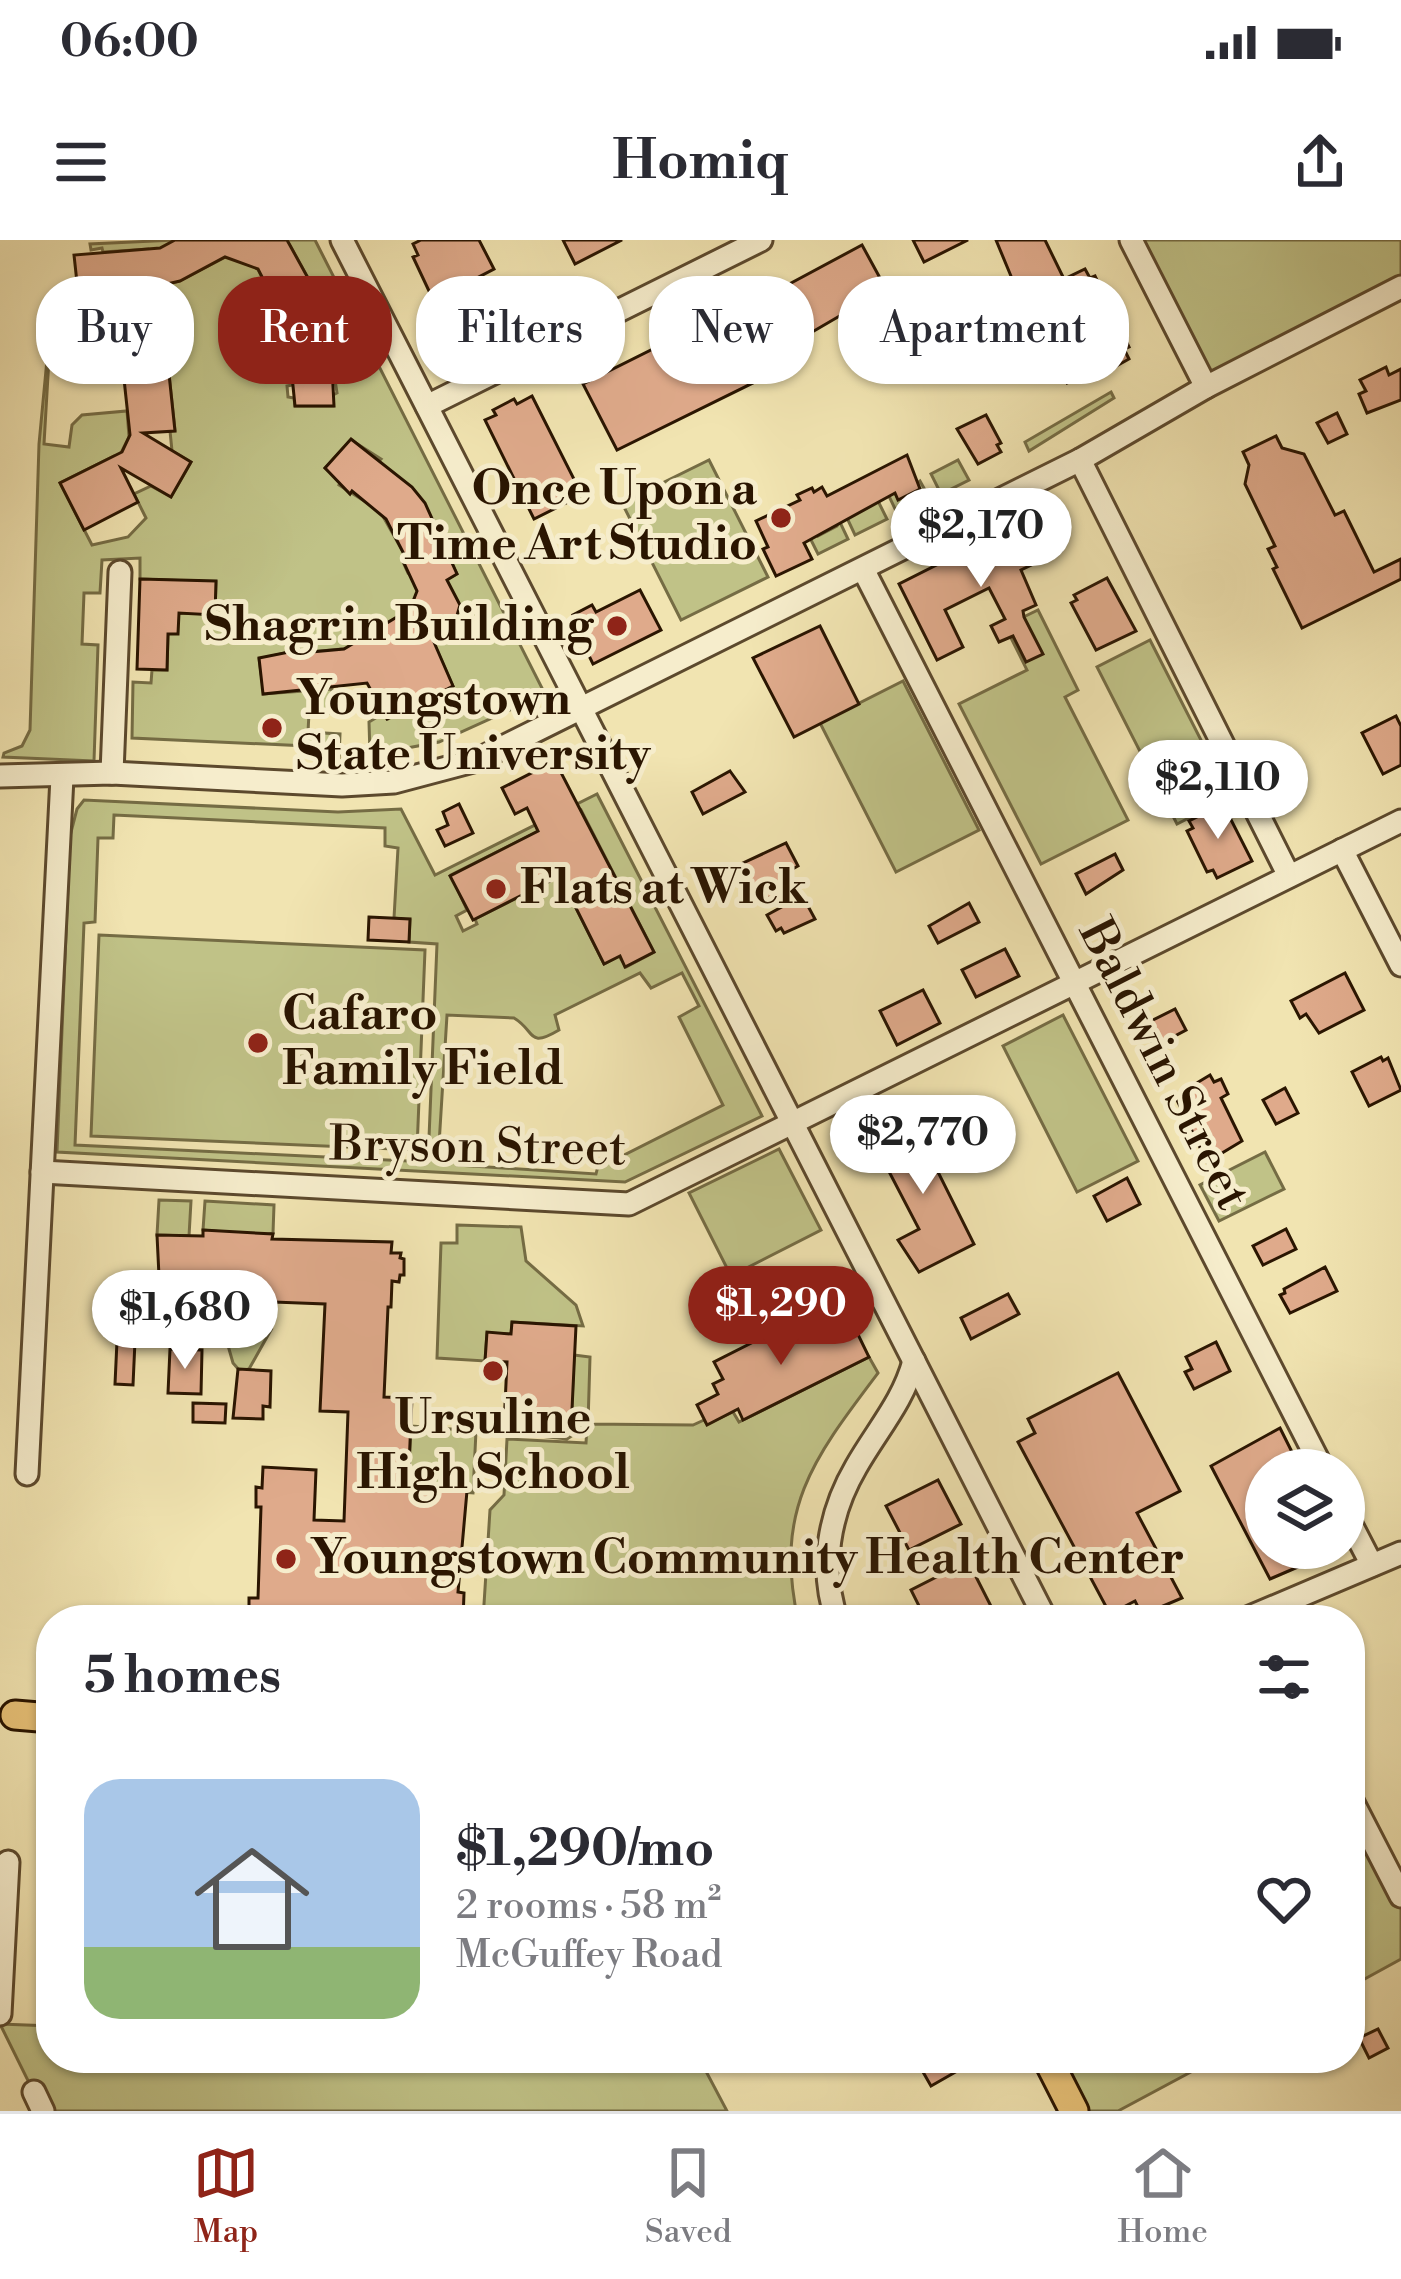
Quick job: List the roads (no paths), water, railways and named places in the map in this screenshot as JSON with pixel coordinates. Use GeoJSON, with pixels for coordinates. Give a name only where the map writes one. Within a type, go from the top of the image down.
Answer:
{"type":"FeatureCollection","features":[{"type":"Feature","properties":{"kind":"main road"},"geometry":{"type":"LineString","coordinates":[[15,1715],[36,1717]]}},
{"type":"Feature","properties":{"kind":"main road"},"geometry":{"type":"LineString","coordinates":[[1055,2073],[1074,2111]]}},
{"type":"Feature","properties":{"kind":"street"},"geometry":{"type":"LineString","coordinates":[[342,240],[1038,1605]]}},
{"type":"Feature","properties":{"kind":"street"},"geometry":{"type":"LineString","coordinates":[[427,406],[760,240]]}},
{"type":"Feature","properties":{"kind":"street"},"geometry":{"type":"LineString","coordinates":[[1131,240],[1206,387]]}},
{"type":"Feature","properties":{"kind":"street"},"geometry":{"type":"LineString","coordinates":[[2,776],[112,773],[342,785],[394,782],[477,760],[1080,460],[1206,387],[1401,287]]}},
{"type":"Feature","properties":{"kind":"street"},"geometry":{"type":"LineString","coordinates":[[1080,460],[1289,876]]}},
{"type":"Feature","properties":{"kind":"street","name":"Baldwin Street"},"geometry":{"type":"LineString","coordinates":[[863,569],[1312,1449]]}},
{"type":"Feature","properties":{"kind":"street"},"geometry":{"type":"LineString","coordinates":[[112,773],[120,572]]}},
{"type":"Feature","properties":{"kind":"street"},"geometry":{"type":"LineString","coordinates":[[27,1474],[62,777]]}},
{"type":"Feature","properties":{"kind":"street","name":"Bryson Street"},"geometry":{"type":"LineString","coordinates":[[42,1172],[628,1204],[1401,821]]}},
{"type":"Feature","properties":{"kind":"street"},"geometry":{"type":"LineString","coordinates":[[1342,850],[1401,965]]}},
{"type":"Feature","properties":{"kind":"street"},"geometry":{"type":"LineString","coordinates":[[832,1605],[827,1557],[835,1520],[856,1466],[895,1409],[914,1361]]}},
{"type":"Feature","properties":{"kind":"street"},"geometry":{"type":"LineString","coordinates":[[1365,1552],[1372,1565]]}},
{"type":"Feature","properties":{"kind":"street"},"geometry":{"type":"LineString","coordinates":[[1282,1605],[1401,1553]]}},
{"type":"Feature","properties":{"kind":"street"},"geometry":{"type":"LineString","coordinates":[[1365,1826],[1401,1896]]}},
{"type":"Feature","properties":{"kind":"street"},"geometry":{"type":"LineString","coordinates":[[0,2014],[8,1862]]}},
{"type":"Feature","properties":{"kind":"place","name":"Once Upon a Time Art Studio"},"geometry":{"type":"Point","coordinates":[781,518]}},
{"type":"Feature","properties":{"kind":"place","name":"Shagrin Building"},"geometry":{"type":"Point","coordinates":[617,626]}},
{"type":"Feature","properties":{"kind":"place","name":"Youngstown State University"},"geometry":{"type":"Point","coordinates":[272,728]}},
{"type":"Feature","properties":{"kind":"place","name":"Flats at Wick"},"geometry":{"type":"Point","coordinates":[496,889]}},
{"type":"Feature","properties":{"kind":"place","name":"Cafaro Family Field"},"geometry":{"type":"Point","coordinates":[258,1043]}},
{"type":"Feature","properties":{"kind":"place","name":"Ursuline High School"},"geometry":{"type":"Point","coordinates":[493,1371]}},
{"type":"Feature","properties":{"kind":"place","name":"Youngstown Community Health Center"},"geometry":{"type":"Point","coordinates":[286,1559]}}]}
